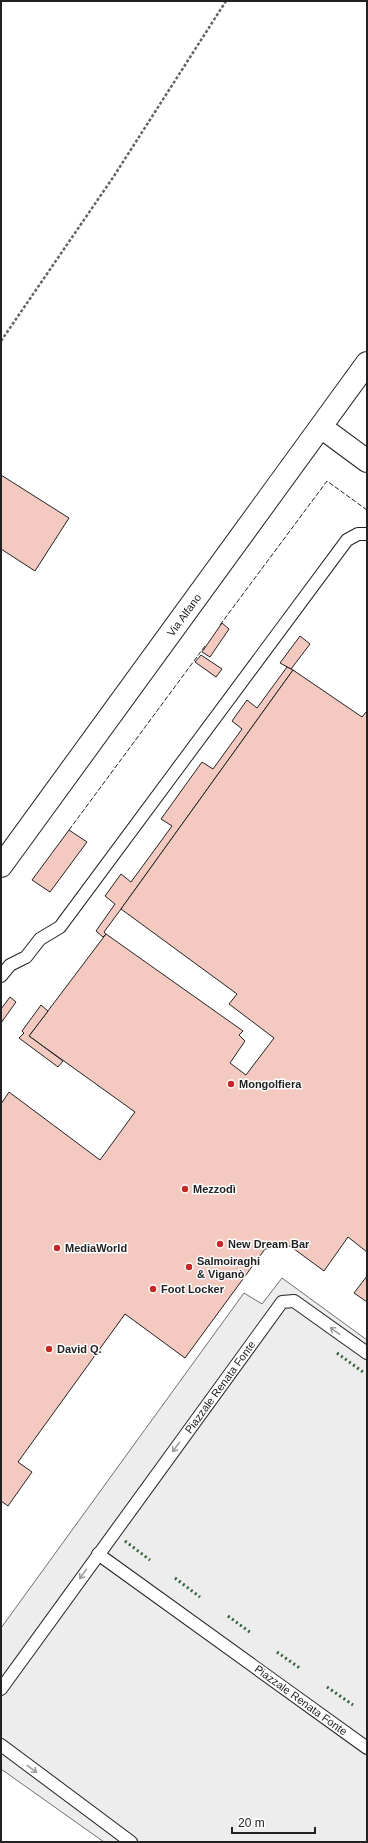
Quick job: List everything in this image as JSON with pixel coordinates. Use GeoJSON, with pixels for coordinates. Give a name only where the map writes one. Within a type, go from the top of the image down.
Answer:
{"type":"FeatureCollection","features":[{"type":"Feature","properties":{"kind":"street","name":"Via Alfano"},"geometry":{"type":"LineString","coordinates":[[1,866],[367,363]]}},
{"type":"Feature","properties":{"kind":"street"},"geometry":{"type":"LineString","coordinates":[[321,427],[367,461]]}},
{"type":"Feature","properties":{"kind":"lane"},"geometry":{"type":"LineString","coordinates":[[1,976],[10,964],[26,957],[40,939],[60,927],[347,540],[358,534],[367,534]]}},
{"type":"Feature","properties":{"kind":"lane","name":"Piazzale Renata Fonte"},"geometry":{"type":"LineString","coordinates":[[1,1689],[282,1302],[294,1301],[367,1353]]}},
{"type":"Feature","properties":{"kind":"lane","name":"Piazzale Renata Fonte"},"geometry":{"type":"LineString","coordinates":[[98,1554],[367,1748]]}},
{"type":"Feature","properties":{"kind":"lane"},"geometry":{"type":"LineString","coordinates":[[1,1745],[131,1842]]}},
{"type":"Feature","properties":{"kind":"path"},"geometry":{"type":"LineString","coordinates":[[1,342],[114,176],[226,1]]}},
{"type":"Feature","properties":{"kind":"shaded area"},"geometry":{"type":"Polygon","coordinates":[[[282,1278],[367,1340],[367,1842],[104,1842],[1,1769],[1,1628],[244,1293],[262,1304],[282,1278]]]}},
{"type":"Feature","properties":{"kind":"building"},"geometry":{"type":"Polygon","coordinates":[[[1,475],[69,518],[35,571],[1,549],[1,475]]]}},
{"type":"Feature","properties":{"kind":"building"},"geometry":{"type":"Polygon","coordinates":[[[222,623],[229,629],[210,657],[202,652],[222,623]]]}},
{"type":"Feature","properties":{"kind":"building"},"geometry":{"type":"Polygon","coordinates":[[[300,636],[310,644],[291,669],[280,663],[300,636]]]}},
{"type":"Feature","properties":{"kind":"building"},"geometry":{"type":"Polygon","coordinates":[[[201,655],[222,669],[216,677],[195,662],[201,655]]]}},
{"type":"Feature","properties":{"kind":"building"},"geometry":{"type":"Polygon","coordinates":[[[287,667],[293,670],[104,932],[106,934],[103,937],[96,931],[115,904],[105,896],[121,874],[131,882],[172,826],[161,819],[202,762],[213,769],[242,729],[232,721],[247,700],[257,708],[287,667]]]}},
{"type":"Feature","properties":{"kind":"building","name":"Mongolfiera"},"geometry":{"type":"Polygon","coordinates":[[[293,670],[362,717],[367,711],[367,1252],[348,1237],[324,1271],[290,1246],[265,1249],[185,1358],[125,1314],[18,1462],[32,1472],[8,1506],[1,1501],[1,1104],[9,1092],[100,1160],[135,1112],[29,1036],[106,934],[243,1031],[239,1035],[245,1041],[230,1063],[246,1075],[274,1038],[229,1004],[237,994],[121,909],[293,670]]]}},
{"type":"Feature","properties":{"kind":"building"},"geometry":{"type":"Polygon","coordinates":[[[69,830],[87,842],[50,892],[32,880],[69,830]]]}},
{"type":"Feature","properties":{"kind":"building"},"geometry":{"type":"Polygon","coordinates":[[[10,997],[16,1002],[1,1023],[1,1009],[10,997]]]}},
{"type":"Feature","properties":{"kind":"building"},"geometry":{"type":"Polygon","coordinates":[[[41,1005],[48,1011],[29,1036],[63,1061],[58,1067],[19,1038],[24,1033],[22,1031],[41,1005]]]}},
{"type":"Feature","properties":{"kind":"building"},"geometry":{"type":"Polygon","coordinates":[[[367,1276],[367,1302],[354,1293],[367,1276]]]}},
{"type":"Feature","properties":{"kind":"hedge"},"geometry":{"type":"LineString","coordinates":[[337,1353],[363,1372]]}},
{"type":"Feature","properties":{"kind":"hedge"},"geometry":{"type":"LineString","coordinates":[[125,1541],[150,1560]]}},
{"type":"Feature","properties":{"kind":"hedge"},"geometry":{"type":"LineString","coordinates":[[175,1578],[200,1597]]}},
{"type":"Feature","properties":{"kind":"hedge"},"geometry":{"type":"LineString","coordinates":[[228,1616],[251,1633]]}},
{"type":"Feature","properties":{"kind":"hedge"},"geometry":{"type":"LineString","coordinates":[[277,1652],[301,1669]]}},
{"type":"Feature","properties":{"kind":"hedge"},"geometry":{"type":"LineString","coordinates":[[327,1687],[353,1705]]}},
{"type":"Feature","properties":{"kind":"fence"},"geometry":{"type":"LineString","coordinates":[[220,625],[327,481],[367,510]]}},
{"type":"Feature","properties":{"kind":"fence"},"geometry":{"type":"LineString","coordinates":[[69,830],[205,646]]}},
{"type":"Feature","properties":{"kind":"place","name":"Mongolfiera"},"geometry":{"type":"Point","coordinates":[231,1084]}},
{"type":"Feature","properties":{"kind":"place","name":"Mezzodì"},"geometry":{"type":"Point","coordinates":[185,1189]}},
{"type":"Feature","properties":{"kind":"place","name":"New Dream Bar"},"geometry":{"type":"Point","coordinates":[220,1244]}},
{"type":"Feature","properties":{"kind":"place","name":"MediaWorld"},"geometry":{"type":"Point","coordinates":[57,1248]}},
{"type":"Feature","properties":{"kind":"place","name":"Salmoiraghi & Viganò"},"geometry":{"type":"Point","coordinates":[189,1267]}},
{"type":"Feature","properties":{"kind":"place","name":"Foot Locker"},"geometry":{"type":"Point","coordinates":[153,1289]}},
{"type":"Feature","properties":{"kind":"place","name":"David Q."},"geometry":{"type":"Point","coordinates":[49,1349]}}]}
